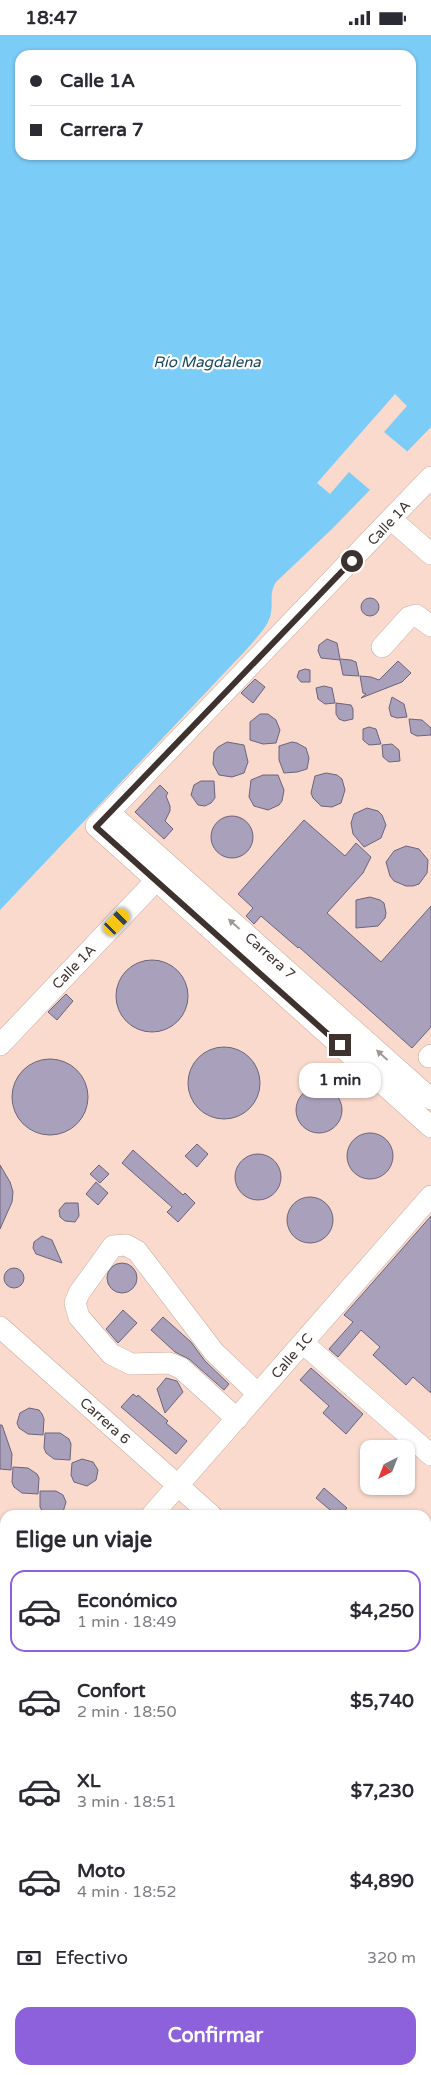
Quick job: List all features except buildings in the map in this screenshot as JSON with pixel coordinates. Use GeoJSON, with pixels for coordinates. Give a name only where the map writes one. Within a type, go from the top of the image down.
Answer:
{"type":"FeatureCollection","features":[{"type":"Feature","properties":{"kind":"street","name":"Calle 1A"},"geometry":{"type":"LineString","coordinates":[[103,820],[392,520],[431,477]]}},
{"type":"Feature","properties":{"kind":"street"},"geometry":{"type":"LineString","coordinates":[[392,520],[431,554]]}},
{"type":"Feature","properties":{"kind":"street"},"geometry":{"type":"LineString","coordinates":[[382,647],[408,617],[416,615],[431,626]]}},
{"type":"Feature","properties":{"kind":"street","name":"Carrera 7"},"geometry":{"type":"LineString","coordinates":[[103,820],[405,1090],[431,1127]]}},
{"type":"Feature","properties":{"kind":"street","name":"Calle 1A"},"geometry":{"type":"LineString","coordinates":[[0,1045],[163,874]]}},
{"type":"Feature","properties":{"kind":"street","name":"Carrera 7"},"geometry":{"type":"LineString","coordinates":[[405,1090],[431,1099]]}},
{"type":"Feature","properties":{"kind":"street","name":"Calle 1C"},"geometry":{"type":"LineString","coordinates":[[156,1510],[431,1196]]}},
{"type":"Feature","properties":{"kind":"street"},"geometry":{"type":"LineString","coordinates":[[237,1419],[181,1368],[169,1363],[131,1364],[111,1353],[79,1317],[75,1303],[79,1293],[113,1246],[126,1245],[138,1251],[214,1352],[258,1394]]}},
{"type":"Feature","properties":{"kind":"street","name":"Carrera 6"},"geometry":{"type":"LineString","coordinates":[[0,1327],[204,1510]]}},
{"type":"Feature","properties":{"kind":"street"},"geometry":{"type":"LineString","coordinates":[[303,1343],[431,1455]]}},
{"type":"Feature","properties":{"kind":"water","name":"Río Magdalena"},"geometry":{"type":"Polygon","coordinates":[[[0,35],[431,35],[431,427],[333,528],[276,582],[272,593],[270,618],[265,628],[0,910],[0,35]]]}},
{"type":"Feature","properties":{"kind":"pier"},"geometry":{"type":"Polygon","coordinates":[[[395,394],[407,406],[384,432],[408,452],[370,490],[349,472],[330,494],[317,483],[395,394]]]}},
{"type":"Feature","properties":{"kind":"route"},"geometry":{"type":"LineString","coordinates":[[340,1045],[96,827],[352,561]]}}]}
